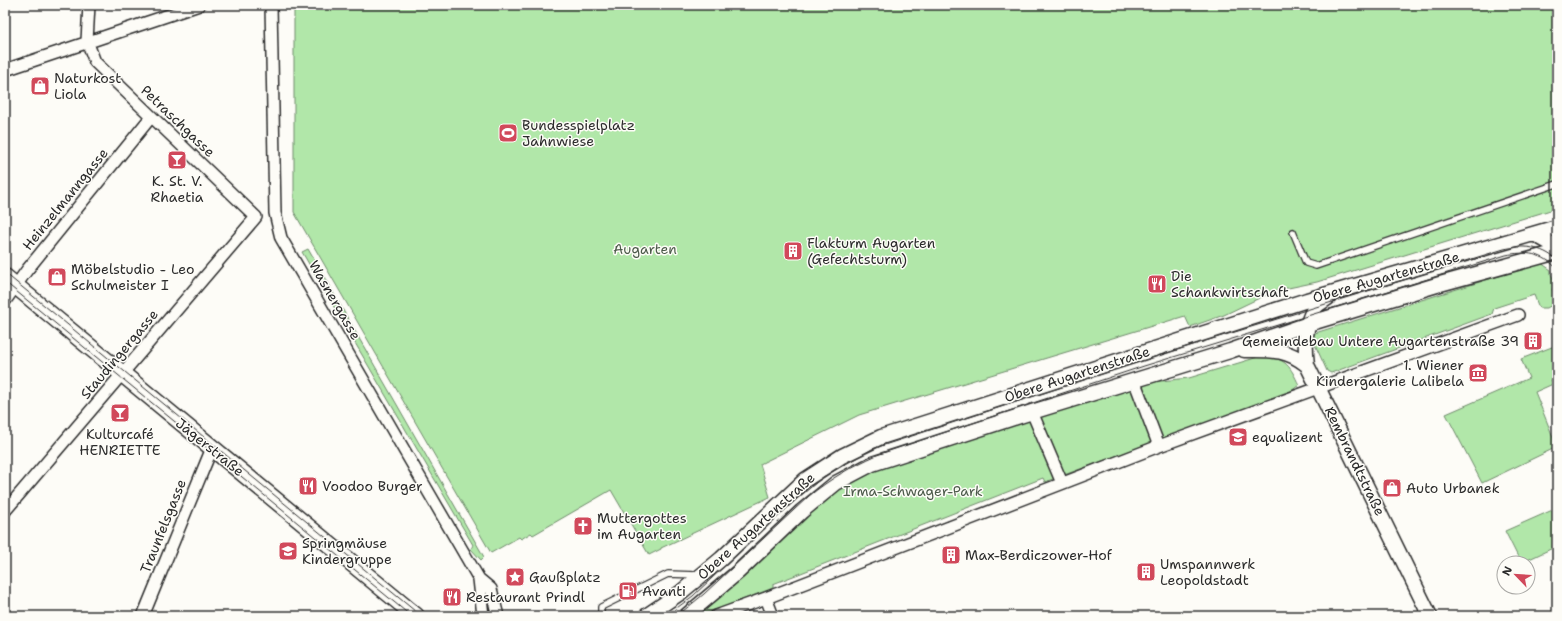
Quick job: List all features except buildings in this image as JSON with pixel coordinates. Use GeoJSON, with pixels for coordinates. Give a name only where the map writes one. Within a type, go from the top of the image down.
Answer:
{"type":"FeatureCollection","features":[{"type":"Feature","properties":{"kind":"main road","name":"Jägerstraße"},"geometry":{"type":"LineString","coordinates":[[10,282],[416,616]]}},
{"type":"Feature","properties":{"kind":"street"},"geometry":{"type":"LineString","coordinates":[[87,41],[89,5]]}},
{"type":"Feature","properties":{"kind":"street"},"geometry":{"type":"LineString","coordinates":[[5,70],[87,41],[198,5]]}},
{"type":"Feature","properties":{"kind":"street","name":"Wasnergasse"},"geometry":{"type":"LineString","coordinates":[[271,5],[275,213],[281,238],[479,579],[491,589],[498,616]]}},
{"type":"Feature","properties":{"kind":"street","name":"Petraschgasse"},"geometry":{"type":"LineString","coordinates":[[87,41],[95,62],[256,217]]}},
{"type":"Feature","properties":{"kind":"street","name":"Heinzelmanngasse"},"geometry":{"type":"LineString","coordinates":[[5,301],[10,282],[151,116]]}},
{"type":"Feature","properties":{"kind":"street","name":"Staudingergasse"},"geometry":{"type":"LineString","coordinates":[[5,511],[256,217]]}},
{"type":"Feature","properties":{"kind":"street","name":"Obere Augartenstraße"},"geometry":{"type":"LineString","coordinates":[[646,616],[702,575],[721,559],[805,480],[842,456],[881,437],[1338,290],[1557,227]]}},
{"type":"Feature","properties":{"kind":"street"},"geometry":{"type":"LineString","coordinates":[[1534,234],[1557,247]]}},
{"type":"Feature","properties":{"kind":"street","name":"Obere Augartenstraße"},"geometry":{"type":"LineString","coordinates":[[686,616],[732,577],[802,510],[836,483],[872,464],[1032,412],[1230,351],[1308,324],[1440,284],[1557,252]]}},
{"type":"Feature","properties":{"kind":"street","name":"Rembrandtstraße"},"geometry":{"type":"LineString","coordinates":[[1338,290],[1315,307],[1308,324],[1306,352],[1307,365],[1430,616]]}},
{"type":"Feature","properties":{"kind":"street"},"geometry":{"type":"LineString","coordinates":[[716,616],[1159,446],[1518,316]]}},
{"type":"Feature","properties":{"kind":"street"},"geometry":{"type":"LineString","coordinates":[[1230,351],[1275,349],[1298,357],[1307,365]]}},
{"type":"Feature","properties":{"kind":"street","name":"Obere Augartenstraße"},"geometry":{"type":"LineString","coordinates":[[1134,380],[1159,446]]}},
{"type":"Feature","properties":{"kind":"street","name":"Obere Augartenstraße"},"geometry":{"type":"LineString","coordinates":[[1032,412],[1062,483]]}},
{"type":"Feature","properties":{"kind":"street","name":"Traunfelsgasse"},"geometry":{"type":"LineString","coordinates":[[143,616],[212,448]]}},
{"type":"Feature","properties":{"kind":"street","name":"Wasnergasse"},"geometry":{"type":"LineString","coordinates":[[479,579],[483,616]]}},
{"type":"Feature","properties":{"kind":"street"},"geometry":{"type":"LineString","coordinates":[[766,598],[773,616]]}},
{"type":"Feature","properties":{"kind":"lane"},"geometry":{"type":"LineString","coordinates":[[1293,232],[1306,263],[1316,266],[1557,184]]}},
{"type":"Feature","properties":{"kind":"lane"},"geometry":{"type":"LineString","coordinates":[[601,616],[601,607],[668,574],[702,575]]}},
{"type":"Feature","properties":{"kind":"green space","name":"Augarten"},"geometry":{"type":"Polygon","coordinates":[[[294,5],[1557,5],[1557,208],[1317,282],[1274,291],[1224,315],[1190,327],[1185,316],[859,415],[760,464],[770,497],[649,555],[611,490],[533,535],[531,533],[521,539],[519,537],[491,553],[294,212],[294,5]]]}},
{"type":"Feature","properties":{"kind":"green space"},"geometry":{"type":"Polygon","coordinates":[[[308,249],[484,557],[481,560],[471,549],[473,545],[302,252],[308,249]]]}},
{"type":"Feature","properties":{"kind":"green space"},"geometry":{"type":"Polygon","coordinates":[[[1541,263],[1551,270],[1551,274],[1556,285],[1552,289],[1557,302],[1547,308],[1539,308],[1534,295],[1494,308],[1492,314],[1331,373],[1327,371],[1312,338],[1315,333],[1541,263]]]}},
{"type":"Feature","properties":{"kind":"green space"},"geometry":{"type":"Polygon","coordinates":[[[1557,345],[1557,377],[1551,380],[1553,384],[1535,392],[1557,447],[1482,483],[1446,414],[1529,378],[1521,359],[1557,345]]]}},
{"type":"Feature","properties":{"kind":"green space","name":"Irma-Schwager-Park"},"geometry":{"type":"Polygon","coordinates":[[[1265,355],[1278,359],[1287,365],[1299,385],[1290,392],[1045,482],[1043,478],[773,584],[773,588],[703,615],[701,614],[823,501],[846,484],[900,459],[1152,382],[1189,378],[1265,355]]]}},
{"type":"Feature","properties":{"kind":"green space"},"geometry":{"type":"Polygon","coordinates":[[[1557,508],[1557,546],[1536,556],[1517,555],[1505,531],[1557,508]]]}},
{"type":"Feature","properties":{"kind":"tram line"},"geometry":{"type":"LineString","coordinates":[[666,616],[693,596],[785,509],[823,477],[872,449],[1157,356],[1504,249],[1518,247],[1538,249],[1551,255],[1557,260]]}},
{"type":"Feature","properties":{"kind":"tram line"},"geometry":{"type":"LineString","coordinates":[[677,616],[704,594],[809,496],[842,473],[877,455],[1144,366],[1506,255],[1520,253],[1534,254],[1540,256],[1557,269]]}},
{"type":"Feature","properties":{"kind":"tram line"},"geometry":{"type":"LineString","coordinates":[[5,273],[421,616]]}},
{"type":"Feature","properties":{"kind":"tram line"},"geometry":{"type":"LineString","coordinates":[[5,282],[411,616]]}},
{"type":"Feature","properties":{"kind":"place","name":"Naturkost Liola"},"geometry":{"type":"Point","coordinates":[40,86]}},
{"type":"Feature","properties":{"kind":"place","name":"Bundesspielplatz Jahnwiese"},"geometry":{"type":"Point","coordinates":[508,133]}},
{"type":"Feature","properties":{"kind":"place","name":"K. St. V. Rhaetia"},"geometry":{"type":"Point","coordinates":[177,160]}},
{"type":"Feature","properties":{"kind":"place","name":"Flakturm Augarten (Gefechtsturm)"},"geometry":{"type":"Point","coordinates":[793,251]}},
{"type":"Feature","properties":{"kind":"place","name":"Möbelstudio - Leo Schulmeister I"},"geometry":{"type":"Point","coordinates":[57,277]}},
{"type":"Feature","properties":{"kind":"place","name":"Die Schankwirtschaft"},"geometry":{"type":"Point","coordinates":[1157,284]}},
{"type":"Feature","properties":{"kind":"place","name":"Gemeindebau Untere Augartenstraße 39"},"geometry":{"type":"Point","coordinates":[1533,341]}},
{"type":"Feature","properties":{"kind":"place","name":"1. Wiener Kindergalerie Lalibela"},"geometry":{"type":"Point","coordinates":[1478,373]}},
{"type":"Feature","properties":{"kind":"place","name":"Kulturcafé HENRIETTE"},"geometry":{"type":"Point","coordinates":[120,413]}},
{"type":"Feature","properties":{"kind":"place","name":"equalizent"},"geometry":{"type":"Point","coordinates":[1238,437]}},
{"type":"Feature","properties":{"kind":"place","name":"Voodoo Burger"},"geometry":{"type":"Point","coordinates":[308,486]}},
{"type":"Feature","properties":{"kind":"place","name":"Auto Urbanek"},"geometry":{"type":"Point","coordinates":[1392,488]}},
{"type":"Feature","properties":{"kind":"place","name":"Muttergottes im Augarten"},"geometry":{"type":"Point","coordinates":[583,526]}},
{"type":"Feature","properties":{"kind":"place","name":"Springmäuse Kindergruppe"},"geometry":{"type":"Point","coordinates":[288,551]}},
{"type":"Feature","properties":{"kind":"place","name":"Max-Berdiczower-Hof"},"geometry":{"type":"Point","coordinates":[951,555]}},
{"type":"Feature","properties":{"kind":"place","name":"Umspannwerk Leopoldstadt"},"geometry":{"type":"Point","coordinates":[1146,572]}},
{"type":"Feature","properties":{"kind":"place","name":"Gaußplatz"},"geometry":{"type":"Point","coordinates":[515,577]}},
{"type":"Feature","properties":{"kind":"place","name":"Avanti"},"geometry":{"type":"Point","coordinates":[628,591]}},
{"type":"Feature","properties":{"kind":"place","name":"Restaurant Prindl"},"geometry":{"type":"Point","coordinates":[452,597]}}]}
